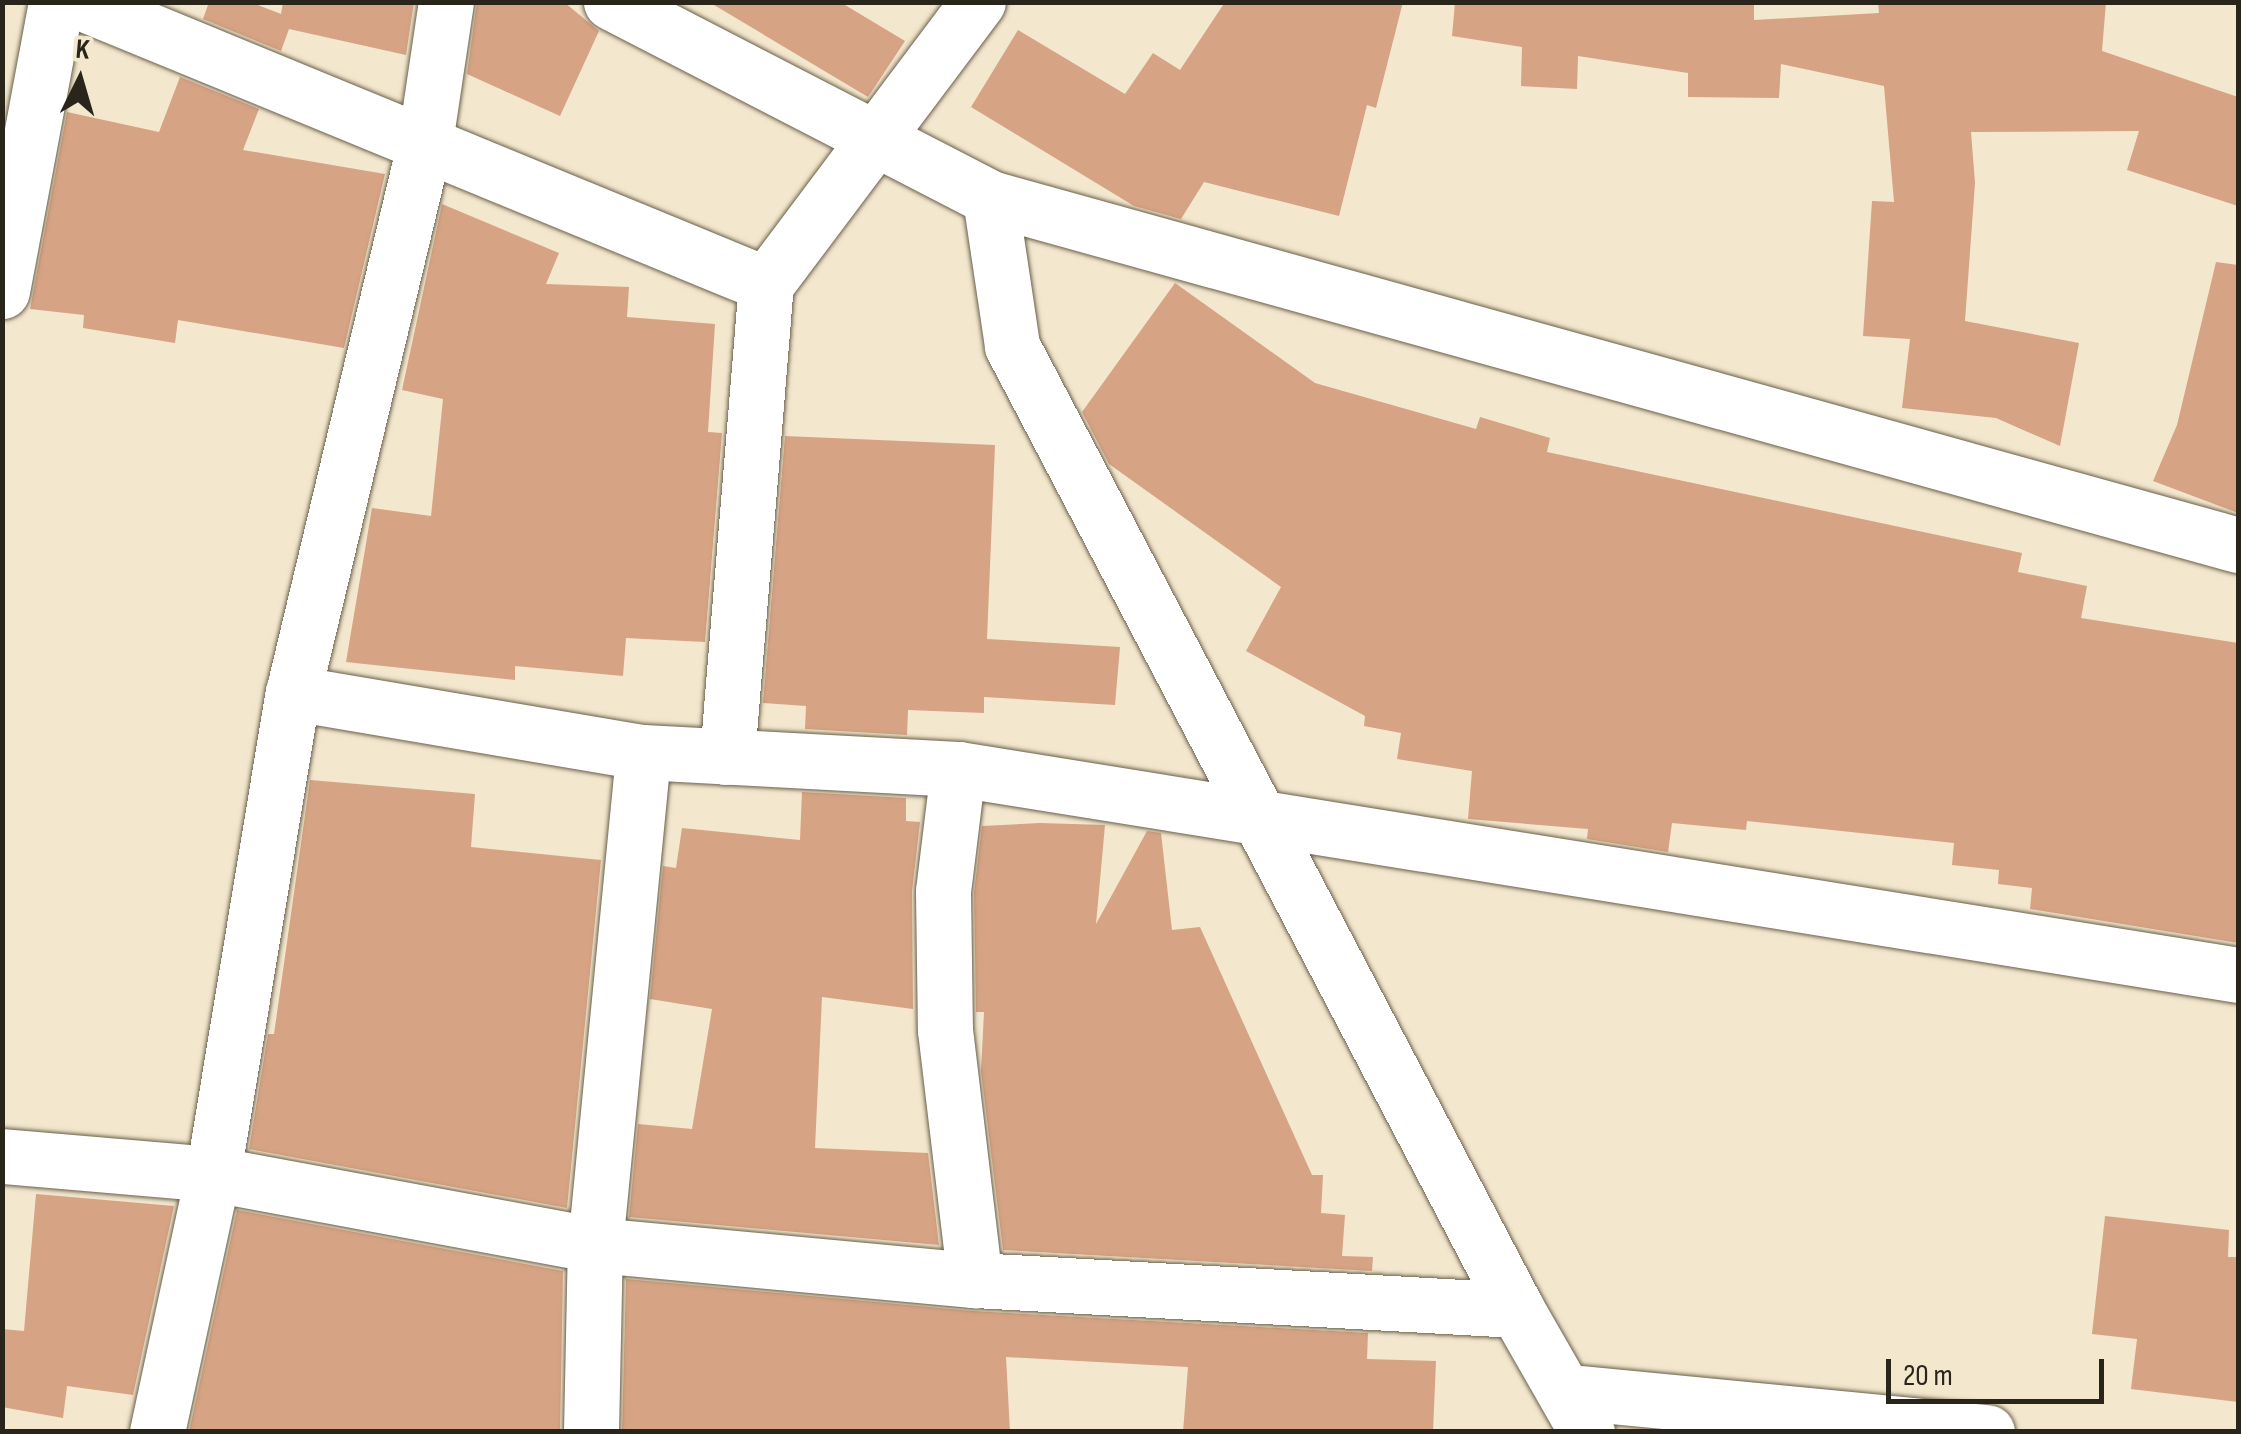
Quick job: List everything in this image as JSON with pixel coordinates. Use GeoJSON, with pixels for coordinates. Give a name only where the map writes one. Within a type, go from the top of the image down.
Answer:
{"type":"FeatureCollection","features":[{"type":"Feature","properties":{"kind":"street"},"geometry":{"type":"LineString","coordinates":[[2,291],[56,2]]}},
{"type":"Feature","properties":{"kind":"street"},"geometry":{"type":"LineString","coordinates":[[80,2],[766,284]]}},
{"type":"Feature","properties":{"kind":"street"},"geometry":{"type":"LineString","coordinates":[[157,1432],[213,1174],[293,693],[425,142],[446,2]]}},
{"type":"Feature","properties":{"kind":"street"},"geometry":{"type":"LineString","coordinates":[[612,2],[990,198],[2238,545]]}},
{"type":"Feature","properties":{"kind":"street"},"geometry":{"type":"LineString","coordinates":[[727,756],[766,284],[978,2]]}},
{"type":"Feature","properties":{"kind":"street"},"geometry":{"type":"LineString","coordinates":[[990,198],[1012,346],[1517,1310],[1578,1412],[1987,1432]]}},
{"type":"Feature","properties":{"kind":"street"},"geometry":{"type":"LineString","coordinates":[[293,693],[643,752],[958,770],[1260,814],[2238,975]]}},
{"type":"Feature","properties":{"kind":"street"},"geometry":{"type":"LineString","coordinates":[[590,1432],[595,1245],[643,752]]}},
{"type":"Feature","properties":{"kind":"street"},"geometry":{"type":"LineString","coordinates":[[958,770],[943,891],[945,1030],[975,1280]]}},
{"type":"Feature","properties":{"kind":"street"},"geometry":{"type":"LineString","coordinates":[[2,1156],[213,1174],[595,1245],[975,1280],[1517,1310]]}},
{"type":"Feature","properties":{"kind":"building"},"geometry":{"type":"Polygon","coordinates":[[[209,2],[250,2],[281,14],[283,2],[414,2],[406,55],[289,29],[281,51],[203,19],[209,2]]]}},
{"type":"Feature","properties":{"kind":"building"},"geometry":{"type":"Polygon","coordinates":[[[477,2],[564,2],[599,31],[560,116],[467,74],[477,2]]]}},
{"type":"Feature","properties":{"kind":"building"},"geometry":{"type":"Polygon","coordinates":[[[709,2],[840,2],[905,41],[868,97],[709,2]]]}},
{"type":"Feature","properties":{"kind":"building"},"geometry":{"type":"Polygon","coordinates":[[[1225,2],[1403,2],[1376,108],[1367,105],[1339,216],[1204,182],[1181,219],[1134,206],[971,107],[1018,30],[1125,94],[1153,53],[1180,70],[1225,2]]]}},
{"type":"Feature","properties":{"kind":"building"},"geometry":{"type":"Polygon","coordinates":[[[1455,2],[1754,2],[1754,20],[1879,13],[1878,2],[2106,2],[2102,51],[2238,97],[2238,206],[2127,170],[2139,131],[1971,132],[1975,183],[1965,321],[2079,343],[2060,446],[1996,418],[1902,408],[1910,339],[1863,336],[1872,201],[1894,202],[1884,86],[1781,64],[1779,98],[1688,97],[1688,73],[1578,56],[1577,89],[1521,86],[1522,47],[1452,36],[1455,2]]]}},
{"type":"Feature","properties":{"kind":"building"},"geometry":{"type":"Polygon","coordinates":[[[180,77],[259,109],[243,150],[385,174],[344,348],[178,320],[175,343],[83,328],[84,315],[30,309],[67,112],[159,132],[180,77]]]}},
{"type":"Feature","properties":{"kind":"building"},"geometry":{"type":"Polygon","coordinates":[[[442,204],[559,253],[546,284],[629,287],[627,317],[715,324],[708,432],[722,433],[705,642],[626,638],[623,676],[515,666],[515,680],[346,662],[372,508],[431,516],[443,399],[402,390],[442,204]]]}},
{"type":"Feature","properties":{"kind":"building"},"geometry":{"type":"Polygon","coordinates":[[[2216,262],[2238,265],[2238,513],[2153,481],[2177,425],[2216,262]]]}},
{"type":"Feature","properties":{"kind":"building"},"geometry":{"type":"Polygon","coordinates":[[[1175,283],[1315,383],[1476,429],[1480,417],[1550,438],[1547,452],[2022,553],[2018,572],[2087,586],[2081,618],[2238,643],[2238,943],[2030,909],[2032,888],[1998,884],[1999,870],[1952,865],[1954,843],[1747,821],[1746,830],[1672,823],[1668,852],[1587,839],[1588,829],[1468,819],[1472,771],[1397,759],[1401,733],[1364,726],[1365,716],[1246,651],[1281,587],[1109,464],[1082,412],[1175,283]]]}},
{"type":"Feature","properties":{"kind":"building"},"geometry":{"type":"Polygon","coordinates":[[[785,436],[995,445],[987,639],[1120,647],[1115,705],[984,697],[984,713],[908,710],[907,735],[805,729],[806,706],[763,703],[785,436]]]}},
{"type":"Feature","properties":{"kind":"building"},"geometry":{"type":"Polygon","coordinates":[[[310,780],[475,794],[471,847],[601,860],[567,1208],[249,1149],[268,1034],[274,1034],[310,780]]]}},
{"type":"Feature","properties":{"kind":"building"},"geometry":{"type":"Polygon","coordinates":[[[802,792],[906,798],[906,821],[920,822],[912,891],[913,1009],[822,997],[815,1148],[928,1153],[939,1245],[629,1217],[638,1124],[692,1129],[712,1009],[650,999],[663,866],[676,868],[682,828],[800,840],[802,792]]]}},
{"type":"Feature","properties":{"kind":"building"},"geometry":{"type":"Polygon","coordinates":[[[1105,825],[1096,924],[1147,831],[1161,833],[1172,930],[1200,927],[1312,1175],[1323,1175],[1321,1213],[1345,1215],[1342,1256],[1373,1257],[1372,1271],[1003,1250],[981,1071],[984,1012],[976,1012],[974,893],[982,826],[1105,825]]]}},
{"type":"Feature","properties":{"kind":"building"},"geometry":{"type":"Polygon","coordinates":[[[36,1194],[174,1206],[133,1395],[67,1386],[63,1418],[2,1407],[2,1329],[24,1331],[36,1194]]]}},
{"type":"Feature","properties":{"kind":"building"},"geometry":{"type":"Polygon","coordinates":[[[237,1210],[563,1271],[560,1432],[189,1432],[237,1210]]]}},
{"type":"Feature","properties":{"kind":"building"},"geometry":{"type":"Polygon","coordinates":[[[2105,1216],[2229,1230],[2228,1257],[2238,1257],[2238,1402],[2131,1389],[2137,1339],[2092,1334],[2105,1216]]]}},
{"type":"Feature","properties":{"kind":"building"},"geometry":{"type":"Polygon","coordinates":[[[626,1279],[972,1311],[1368,1333],[1367,1359],[1436,1361],[1433,1432],[1183,1432],[1188,1367],[1006,1357],[1010,1432],[622,1432],[626,1279]]]}}]}
